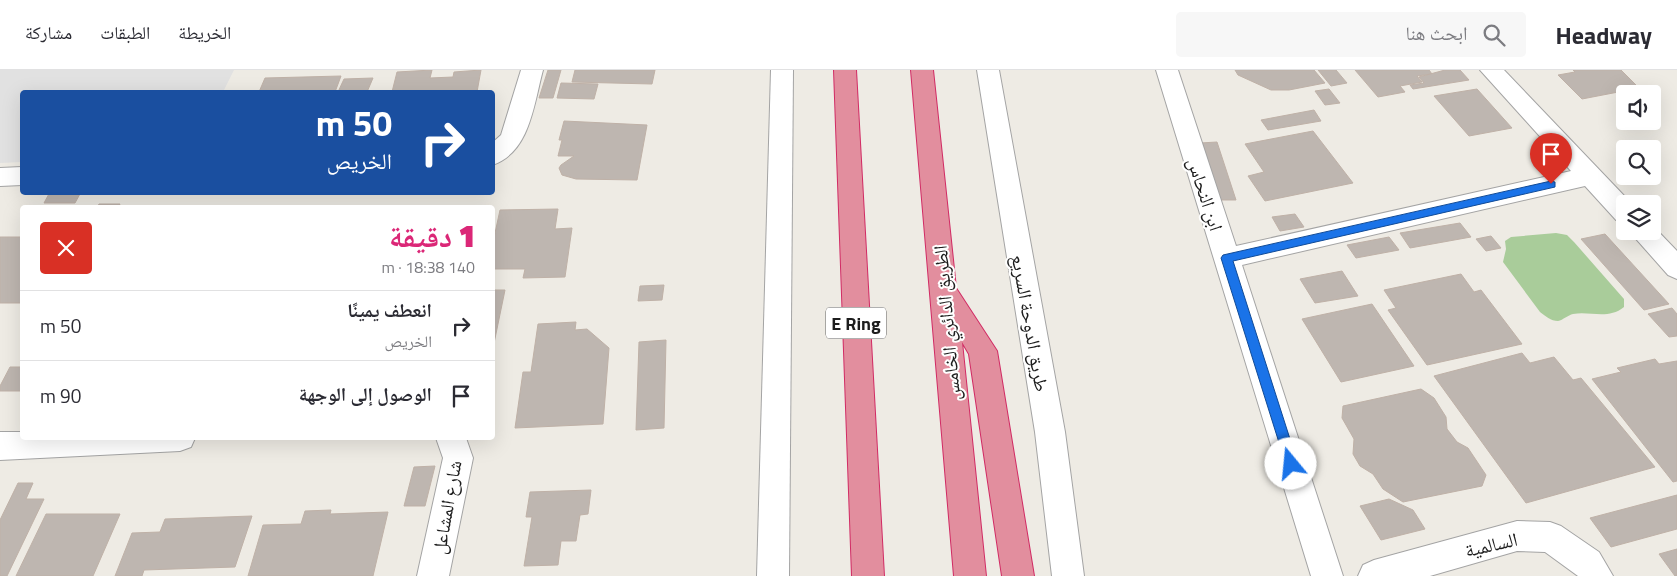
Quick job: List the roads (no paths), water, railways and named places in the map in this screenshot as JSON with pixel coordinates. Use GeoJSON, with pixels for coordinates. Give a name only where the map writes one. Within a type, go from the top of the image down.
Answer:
{"type":"FeatureCollection","features":[{"type":"Feature","properties":{"kind":"highway","name":"E Ring"},"geometry":{"type":"LineString","coordinates":[[845,70],[868,576]]}},
{"type":"Feature","properties":{"kind":"highway","name":"الطريق الدائري الخامس"},"geometry":{"type":"LineString","coordinates":[[922,70],[970,576]]}},
{"type":"Feature","properties":{"kind":"highway"},"geometry":{"type":"LineString","coordinates":[[942,291],[983,351],[1018,576]]}},
{"type":"Feature","properties":{"kind":"street"},"geometry":{"type":"LineString","coordinates":[[495,154],[508,144],[513,135],[532,70]]}},
{"type":"Feature","properties":{"kind":"street"},"geometry":{"type":"LineString","coordinates":[[773,576],[782,70]]}},
{"type":"Feature","properties":{"kind":"street","name":"طريق الدوحة السريع"},"geometry":{"type":"LineString","coordinates":[[988,70],[1050,432],[1068,576]]}},
{"type":"Feature","properties":{"kind":"street","name":"ابن النحاس"},"geometry":{"type":"LineString","coordinates":[[1167,70],[1327,576]]}},
{"type":"Feature","properties":{"kind":"street"},"geometry":{"type":"LineString","coordinates":[[1490,70],[1616,204]]}},
{"type":"Feature","properties":{"kind":"street"},"geometry":{"type":"LineString","coordinates":[[0,177],[20,176]]}},
{"type":"Feature","properties":{"kind":"street"},"geometry":{"type":"LineString","coordinates":[[1227,258],[1589,176]]}},
{"type":"Feature","properties":{"kind":"street"},"geometry":{"type":"LineString","coordinates":[[1651,240],[1677,268]]}},
{"type":"Feature","properties":{"kind":"street"},"geometry":{"type":"LineString","coordinates":[[0,446],[135,440]]}},
{"type":"Feature","properties":{"kind":"street","name":"شارع المشاعل"},"geometry":{"type":"LineString","coordinates":[[433,576],[458,458],[452,440]]}},
{"type":"Feature","properties":{"kind":"street","name":"السالمية"},"geometry":{"type":"LineString","coordinates":[[1374,576],[1517,536],[1550,537],[1588,563],[1597,576]]}}]}
